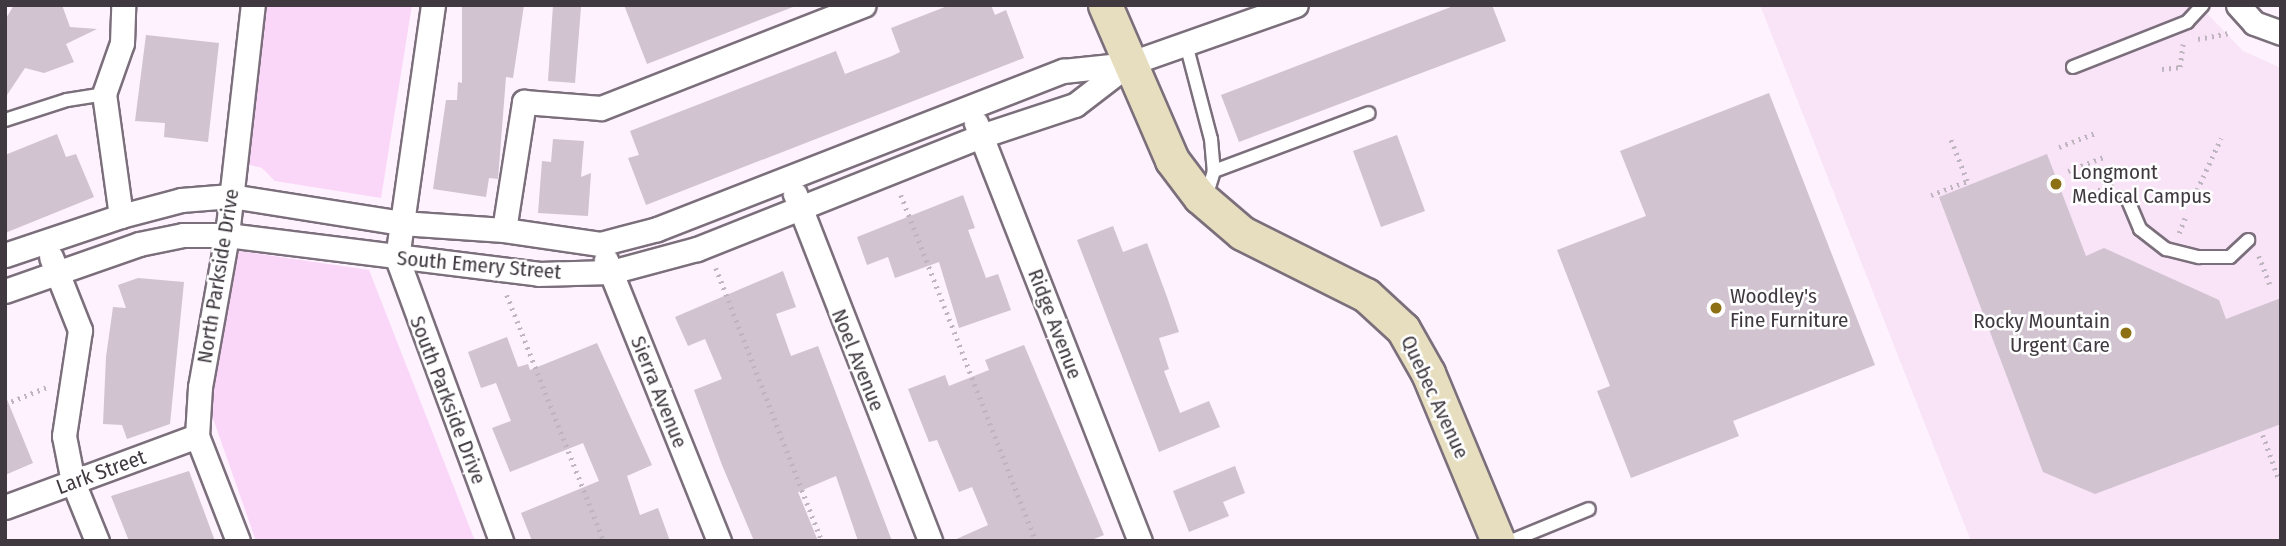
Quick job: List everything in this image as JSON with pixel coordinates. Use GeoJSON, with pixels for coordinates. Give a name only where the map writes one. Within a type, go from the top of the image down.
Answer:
{"type":"FeatureCollection","features":[{"type":"Feature","properties":{"kind":"street"},"geometry":{"type":"LineString","coordinates":[[121,216],[104,94],[121,43],[123,5]]}},
{"type":"Feature","properties":{"kind":"street","name":"North Parkside Drive"},"geometry":{"type":"LineString","coordinates":[[238,541],[197,436],[200,387],[227,236],[253,5]]}},
{"type":"Feature","properties":{"kind":"street"},"geometry":{"type":"LineString","coordinates":[[397,258],[433,5]]}},
{"type":"Feature","properties":{"kind":"street"},"geometry":{"type":"LineString","coordinates":[[504,230],[524,102],[601,108],[864,5]]}},
{"type":"Feature","properties":{"kind":"street","name":"Quebec Avenue"},"geometry":{"type":"LineString","coordinates":[[1105,5],[1128,64],[1172,160],[1209,186],[1242,233],[1366,295],[1402,329],[1428,373],[1498,541]]}},
{"type":"Feature","properties":{"kind":"street","name":"South Emery Street"},"geometry":{"type":"LineString","coordinates":[[5,255],[121,216],[181,200],[231,196],[600,244],[657,229],[1063,71],[1128,64],[1271,10],[1296,5]]}},
{"type":"Feature","properties":{"kind":"street"},"geometry":{"type":"LineString","coordinates":[[2238,5],[2254,23],[2281,33]]}},
{"type":"Feature","properties":{"kind":"street","name":"South Emery Street"},"geometry":{"type":"LineString","coordinates":[[5,291],[139,244],[183,235],[227,236],[538,274],[611,272],[697,249],[981,136],[1075,105],[1128,64]]}},
{"type":"Feature","properties":{"kind":"street","name":"Ridge Avenue"},"geometry":{"type":"LineString","coordinates":[[970,107],[1140,541]]}},
{"type":"Feature","properties":{"kind":"street","name":"Noel Avenue"},"geometry":{"type":"LineString","coordinates":[[789,178],[930,541]]}},
{"type":"Feature","properties":{"kind":"street"},"geometry":{"type":"LineString","coordinates":[[47,241],[55,272],[71,300],[80,330],[70,378],[64,436],[73,482],[97,541]]}},
{"type":"Feature","properties":{"kind":"street","name":"Sierra Avenue"},"geometry":{"type":"LineString","coordinates":[[600,244],[719,541]]}},
{"type":"Feature","properties":{"kind":"street","name":"South Parkside Drive"},"geometry":{"type":"LineString","coordinates":[[397,258],[502,541]]}},
{"type":"Feature","properties":{"kind":"street","name":"Lark Street"},"geometry":{"type":"LineString","coordinates":[[5,507],[197,436]]}},
{"type":"Feature","properties":{"kind":"lane"},"geometry":{"type":"LineString","coordinates":[[2073,67],[2187,22],[2203,5]]}},
{"type":"Feature","properties":{"kind":"lane"},"geometry":{"type":"LineString","coordinates":[[1186,44],[1209,186],[1369,113]]}},
{"type":"Feature","properties":{"kind":"lane"},"geometry":{"type":"LineString","coordinates":[[5,120],[67,100],[104,94]]}},
{"type":"Feature","properties":{"kind":"lane"},"geometry":{"type":"LineString","coordinates":[[2127,198],[2140,229],[2166,249],[2199,257],[2230,257],[2248,240]]}},
{"type":"Feature","properties":{"kind":"lane"},"geometry":{"type":"LineString","coordinates":[[1511,541],[1589,509]]}},
{"type":"Feature","properties":{"kind":"path"},"geometry":{"type":"LineString","coordinates":[[2162,69],[2180,67],[2183,43],[2228,32],[2237,37]]}},
{"type":"Feature","properties":{"kind":"path"},"geometry":{"type":"LineString","coordinates":[[2059,147],[2096,133]]}},
{"type":"Feature","properties":{"kind":"path"},"geometry":{"type":"LineString","coordinates":[[1931,195],[1967,181],[1950,138]]}},
{"type":"Feature","properties":{"kind":"path"},"geometry":{"type":"LineString","coordinates":[[2197,190],[2221,138]]}},
{"type":"Feature","properties":{"kind":"path"},"geometry":{"type":"LineString","coordinates":[[2068,171],[2106,156]]}},
{"type":"Feature","properties":{"kind":"path"},"geometry":{"type":"LineString","coordinates":[[2078,198],[2119,181]]}},
{"type":"Feature","properties":{"kind":"path"},"geometry":{"type":"LineString","coordinates":[[901,195],[1036,541]]}},
{"type":"Feature","properties":{"kind":"path"},"geometry":{"type":"LineString","coordinates":[[2179,234],[2185,218]]}},
{"type":"Feature","properties":{"kind":"path"},"geometry":{"type":"LineString","coordinates":[[2257,253],[2270,285]]}},
{"type":"Feature","properties":{"kind":"path"},"geometry":{"type":"LineString","coordinates":[[715,267],[822,541]]}},
{"type":"Feature","properties":{"kind":"path"},"geometry":{"type":"LineString","coordinates":[[507,295],[604,541]]}},
{"type":"Feature","properties":{"kind":"path"},"geometry":{"type":"LineString","coordinates":[[5,404],[70,378]]}},
{"type":"Feature","properties":{"kind":"path"},"geometry":{"type":"LineString","coordinates":[[2263,435],[2278,477]]}},
{"type":"Feature","properties":{"kind":"shaded area"},"geometry":{"type":"Polygon","coordinates":[[[266,5],[412,5],[381,198],[275,181],[262,168],[246,164],[266,5]]]}},
{"type":"Feature","properties":{"kind":"shaded area","name":"Longmont Medical Campus"},"geometry":{"type":"Polygon","coordinates":[[[1760,5],[2199,5],[2243,51],[2281,68],[2281,541],[1971,541],[1760,5]]]}},
{"type":"Feature","properties":{"kind":"shaded area"},"geometry":{"type":"Polygon","coordinates":[[[239,251],[369,270],[475,541],[256,541],[209,407],[239,251]]]}},
{"type":"Feature","properties":{"kind":"building"},"geometry":{"type":"Polygon","coordinates":[[[14,5],[62,5],[70,27],[97,29],[66,44],[74,62],[44,73],[25,68],[5,98],[5,20],[14,5]]]}},
{"type":"Feature","properties":{"kind":"building"},"geometry":{"type":"Polygon","coordinates":[[[462,5],[524,5],[513,78],[506,77],[498,179],[489,178],[486,197],[433,189],[446,100],[457,100],[458,82],[462,83],[462,5]]]}},
{"type":"Feature","properties":{"kind":"building"},"geometry":{"type":"Polygon","coordinates":[[[553,5],[581,7],[575,83],[548,81],[553,5]]]}},
{"type":"Feature","properties":{"kind":"building"},"geometry":{"type":"Polygon","coordinates":[[[624,5],[793,5],[793,7],[647,64],[624,5]]]}},
{"type":"Feature","properties":{"kind":"building"},"geometry":{"type":"Polygon","coordinates":[[[950,5],[991,5],[995,15],[1006,10],[1024,58],[646,205],[628,158],[639,155],[630,131],[836,51],[845,74],[892,56],[900,52],[891,28],[950,5]]]}},
{"type":"Feature","properties":{"kind":"building"},"geometry":{"type":"Polygon","coordinates":[[[1456,5],[1492,5],[1506,41],[1239,142],[1221,95],[1456,5]]]}},
{"type":"Feature","properties":{"kind":"building"},"geometry":{"type":"Polygon","coordinates":[[[146,35],[219,43],[208,142],[164,137],[165,123],[135,121],[146,35]]]}},
{"type":"Feature","properties":{"kind":"building","name":"Woodley's Fine Furniture"},"geometry":{"type":"Polygon","coordinates":[[[1769,93],[1875,365],[1733,421],[1739,436],[1631,478],[1597,391],[1610,386],[1557,250],[1646,216],[1620,151],[1769,93]]]}},
{"type":"Feature","properties":{"kind":"building"},"geometry":{"type":"Polygon","coordinates":[[[57,134],[66,157],[76,154],[94,197],[5,233],[5,155],[57,134]]]}},
{"type":"Feature","properties":{"kind":"building"},"geometry":{"type":"Polygon","coordinates":[[[1397,135],[1425,211],[1381,227],[1353,151],[1397,135]]]}},
{"type":"Feature","properties":{"kind":"building"},"geometry":{"type":"Polygon","coordinates":[[[553,139],[584,141],[581,177],[591,173],[588,216],[538,213],[542,161],[551,162],[553,139]]]}},
{"type":"Feature","properties":{"kind":"building"},"geometry":{"type":"Polygon","coordinates":[[[2047,154],[2086,256],[2104,248],[2219,300],[2226,319],[2281,298],[2281,424],[2095,494],[2043,472],[1939,197],[2047,154]]]}},
{"type":"Feature","properties":{"kind":"building"},"geometry":{"type":"Polygon","coordinates":[[[963,195],[975,228],[968,230],[986,278],[998,274],[1011,310],[959,328],[939,262],[895,278],[888,257],[867,265],[857,237],[963,195]]]}},
{"type":"Feature","properties":{"kind":"building"},"geometry":{"type":"Polygon","coordinates":[[[1113,226],[1123,252],[1147,243],[1167,297],[1179,332],[1159,338],[1169,369],[1164,371],[1180,413],[1209,401],[1220,427],[1159,452],[1077,240],[1113,226]]]}},
{"type":"Feature","properties":{"kind":"building"},"geometry":{"type":"Polygon","coordinates":[[[783,271],[796,307],[776,314],[791,356],[818,346],[892,541],[858,541],[836,476],[798,492],[818,541],[754,541],[722,465],[694,390],[722,379],[705,339],[688,346],[675,317],[783,271]]]}},
{"type":"Feature","properties":{"kind":"building"},"geometry":{"type":"Polygon","coordinates":[[[138,278],[184,282],[170,424],[127,439],[122,425],[103,424],[106,357],[113,307],[126,308],[118,285],[138,278]]]}},
{"type":"Feature","properties":{"kind":"building"},"geometry":{"type":"Polygon","coordinates":[[[507,337],[518,367],[528,364],[530,370],[597,343],[652,465],[627,476],[640,515],[658,508],[670,541],[532,541],[521,513],[599,481],[583,443],[510,472],[492,428],[511,421],[496,383],[481,388],[468,352],[507,337]]]}},
{"type":"Feature","properties":{"kind":"building"},"geometry":{"type":"Polygon","coordinates":[[[1024,345],[1104,535],[1089,541],[952,541],[988,525],[972,487],[959,492],[937,440],[929,442],[908,389],[945,375],[949,386],[989,370],[985,360],[1024,345]]]}},
{"type":"Feature","properties":{"kind":"building"},"geometry":{"type":"Polygon","coordinates":[[[5,398],[33,463],[5,475],[5,398]]]}},
{"type":"Feature","properties":{"kind":"building"},"geometry":{"type":"Polygon","coordinates":[[[1235,466],[1245,493],[1223,502],[1229,516],[1189,532],[1173,491],[1235,466]]]}},
{"type":"Feature","properties":{"kind":"building"},"geometry":{"type":"Polygon","coordinates":[[[189,471],[215,541],[129,541],[111,496],[189,471]]]}},
{"type":"Feature","properties":{"kind":"place","name":"Longmont Medical Campus"},"geometry":{"type":"Point","coordinates":[2056,184]}},
{"type":"Feature","properties":{"kind":"place","name":"Woodley's Fine Furniture"},"geometry":{"type":"Point","coordinates":[1716,308]}},
{"type":"Feature","properties":{"kind":"place","name":"Rocky Mountain Urgent Care"},"geometry":{"type":"Point","coordinates":[2126,333]}}]}
